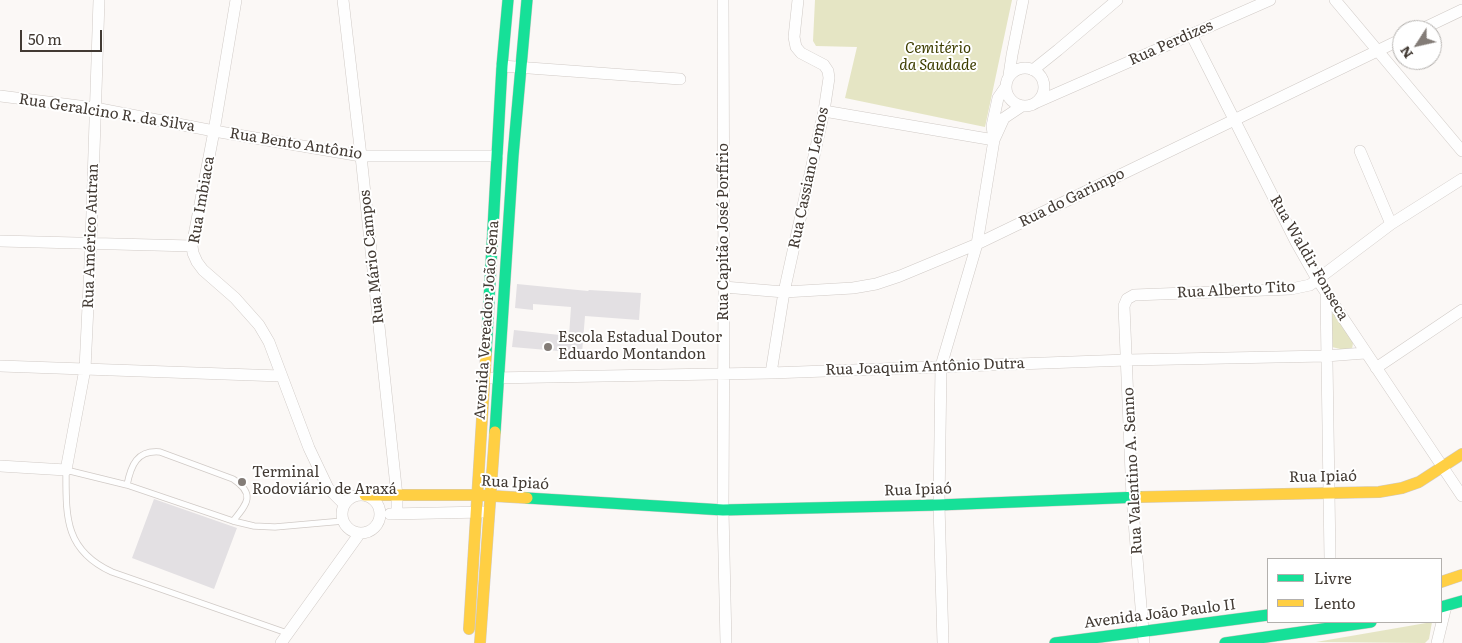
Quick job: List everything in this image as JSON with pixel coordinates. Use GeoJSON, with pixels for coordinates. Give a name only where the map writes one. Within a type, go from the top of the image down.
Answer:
{"type":"FeatureCollection","features":[{"type":"Feature","properties":{"kind":"main road","name":"Avenida Vereador João Sena"},"geometry":{"type":"LineString","coordinates":[[480,643],[483,512],[477,495],[502,66],[508,0]]}},
{"type":"Feature","properties":{"kind":"main road","name":"Avenida Vereador João Sena"},"geometry":{"type":"LineString","coordinates":[[468,643],[483,512],[492,496],[513,156],[527,0]]}},
{"type":"Feature","properties":{"kind":"main road","name":"Rua Ipiaó"},"geometry":{"type":"LineString","coordinates":[[365,495],[477,495],[722,510],[1132,497],[1379,492],[1402,488],[1419,482],[1462,454]]}},
{"type":"Feature","properties":{"kind":"main road"},"geometry":{"type":"LineString","coordinates":[[1442,582],[1462,575]]}},
{"type":"Feature","properties":{"kind":"main road"},"geometry":{"type":"LineString","coordinates":[[1443,606],[1462,601]]}},
{"type":"Feature","properties":{"kind":"main road","name":"Avenida João Paulo II"},"geometry":{"type":"LineString","coordinates":[[1055,643],[1143,637],[1267,615]]}},
{"type":"Feature","properties":{"kind":"main road"},"geometry":{"type":"LineString","coordinates":[[1225,643],[1365,623]]}},
{"type":"Feature","properties":{"kind":"street","name":"Rua Américo Autran"},"geometry":{"type":"LineString","coordinates":[[66,470],[85,370],[99,0]]}},
{"type":"Feature","properties":{"kind":"street","name":"Rua Imbiaca"},"geometry":{"type":"LineString","coordinates":[[236,0],[192,246],[193,253],[196,262],[203,270],[242,304],[260,324],[269,342],[309,448],[328,488],[344,504]]}},
{"type":"Feature","properties":{"kind":"street","name":"Rua Mário Campos"},"geometry":{"type":"LineString","coordinates":[[343,0],[397,496],[397,514]]}},
{"type":"Feature","properties":{"kind":"street","name":"Rua Capitão José Porfírio"},"geometry":{"type":"LineString","coordinates":[[723,0],[724,373],[722,510],[726,643]]}},
{"type":"Feature","properties":{"kind":"street","name":"Rua Cassiano Lemos"},"geometry":{"type":"LineString","coordinates":[[770,373],[784,292],[824,111],[829,78],[828,71],[824,65],[801,53],[796,47],[794,37],[798,0]]}},
{"type":"Feature","properties":{"kind":"street"},"geometry":{"type":"LineString","coordinates":[[994,140],[992,126],[998,98],[1005,88],[1009,75],[1023,0]]}},
{"type":"Feature","properties":{"kind":"street"},"geometry":{"type":"LineString","coordinates":[[1033,70],[1117,0]]}},
{"type":"Feature","properties":{"kind":"street","name":"Rua Perdizes"},"geometry":{"type":"LineString","coordinates":[[1035,103],[1270,0]]}},
{"type":"Feature","properties":{"kind":"street"},"geometry":{"type":"LineString","coordinates":[[1335,0],[1462,151]]}},
{"type":"Feature","properties":{"kind":"street"},"geometry":{"type":"LineString","coordinates":[[1441,20],[1462,10]]}},
{"type":"Feature","properties":{"kind":"street","name":"Rua Waldir Fonseca"},"geometry":{"type":"LineString","coordinates":[[1191,34],[1317,280],[1462,496]]}},
{"type":"Feature","properties":{"kind":"street","name":"Rua do Garimpo"},"geometry":{"type":"LineString","coordinates":[[724,287],[784,292],[853,288],[876,284],[900,276],[977,244],[1392,44]]}},
{"type":"Feature","properties":{"kind":"street"},"geometry":{"type":"LineString","coordinates":[[1005,88],[1010,100],[1016,104],[1029,106],[1035,103],[1042,95],[1043,82],[1058,50]]}},
{"type":"Feature","properties":{"kind":"street"},"geometry":{"type":"LineString","coordinates":[[502,66],[680,79]]}},
{"type":"Feature","properties":{"kind":"street"},"geometry":{"type":"LineString","coordinates":[[1009,75],[1020,68],[1027,68],[1039,74],[1043,82]]}},
{"type":"Feature","properties":{"kind":"street","name":"Rua Perdizes"},"geometry":{"type":"LineString","coordinates":[[1043,82],[1072,87]]}},
{"type":"Feature","properties":{"kind":"street","name":"Rua Geralcino R. da Silva"},"geometry":{"type":"LineString","coordinates":[[0,96],[95,108],[214,131]]}},
{"type":"Feature","properties":{"kind":"street"},"geometry":{"type":"LineString","coordinates":[[944,643],[939,504],[941,366],[977,244],[994,140],[1004,118],[1022,106]]}},
{"type":"Feature","properties":{"kind":"street"},"geometry":{"type":"LineString","coordinates":[[824,111],[994,140]]}},
{"type":"Feature","properties":{"kind":"street","name":"Rua Bento Antônio"},"geometry":{"type":"LineString","coordinates":[[214,131],[361,156],[497,156]]}},
{"type":"Feature","properties":{"kind":"street"},"geometry":{"type":"LineString","coordinates":[[1360,151],[1391,224]]}},
{"type":"Feature","properties":{"kind":"street","name":"Rua Alberto Tito"},"geometry":{"type":"LineString","coordinates":[[1127,299],[1134,295],[1291,289],[1310,285],[1391,224],[1462,179]]}},
{"type":"Feature","properties":{"kind":"street"},"geometry":{"type":"LineString","coordinates":[[0,242],[192,246]]}},
{"type":"Feature","properties":{"kind":"street"},"geometry":{"type":"LineString","coordinates":[[1326,293],[1330,558]]}},
{"type":"Feature","properties":{"kind":"street","name":"Rua Valentino A. Senno"},"geometry":{"type":"LineString","coordinates":[[1127,299],[1124,306],[1132,497],[1143,637]]}},
{"type":"Feature","properties":{"kind":"street"},"geometry":{"type":"LineString","coordinates":[[1376,368],[1462,310]]}},
{"type":"Feature","properties":{"kind":"street","name":"Rua Joaquim Antônio Dutra"},"geometry":{"type":"LineString","coordinates":[[485,378],[770,373],[1127,360],[1365,354]]}},
{"type":"Feature","properties":{"kind":"street"},"geometry":{"type":"LineString","coordinates":[[0,366],[281,376]]}},
{"type":"Feature","properties":{"kind":"street"},"geometry":{"type":"LineString","coordinates":[[0,466],[66,470]]}},
{"type":"Feature","properties":{"kind":"street"},"geometry":{"type":"LineString","coordinates":[[284,638],[360,534],[372,530],[380,520],[376,502],[371,497],[365,495]]}},
{"type":"Feature","properties":{"kind":"street","name":"Rua Ipiaó"},"geometry":{"type":"LineString","coordinates":[[344,504],[353,496],[365,495]]}},
{"type":"Feature","properties":{"kind":"street"},"geometry":{"type":"LineString","coordinates":[[344,504],[342,510],[343,521],[350,530],[360,534]]}},
{"type":"Feature","properties":{"kind":"street","name":"Rua Ipiaó"},"geometry":{"type":"LineString","coordinates":[[380,514],[483,512]]}},
{"type":"Feature","properties":{"kind":"street"},"geometry":{"type":"LineString","coordinates":[[1437,643],[1440,623]]}},
{"type":"Feature","properties":{"kind":"street"},"geometry":{"type":"LineString","coordinates":[[1302,633],[1309,643]]}},
{"type":"Feature","properties":{"kind":"lane"},"geometry":{"type":"LineString","coordinates":[[127,485],[130,471],[135,462],[150,451],[160,452],[233,479],[241,484],[248,496],[246,504],[233,521]]}},
{"type":"Feature","properties":{"kind":"lane"},"geometry":{"type":"LineString","coordinates":[[284,638],[98,566],[86,556],[77,544],[70,529],[66,506],[66,470],[127,485],[233,521],[254,526],[275,527],[343,521]]}},
{"type":"Feature","properties":{"kind":"green space","name":"Cemitério da Saudade"},"geometry":{"type":"Polygon","coordinates":[[[815,0],[1012,0],[985,127],[845,98],[857,47],[816,46],[813,41],[815,0]]]}},
{"type":"Feature","properties":{"kind":"green space"},"geometry":{"type":"Polygon","coordinates":[[[1335,312],[1353,343],[1352,349],[1344,350],[1332,347],[1330,315],[1335,312]]]}},
{"type":"Feature","properties":{"kind":"green space"},"geometry":{"type":"Polygon","coordinates":[[[1432,623],[1429,639],[1425,643],[1316,642],[1432,623]]]}},
{"type":"Feature","properties":{"kind":"building"},"geometry":{"type":"Polygon","coordinates":[[[517,284],[588,291],[641,293],[639,320],[585,316],[582,353],[512,347],[514,330],[569,336],[571,307],[533,304],[533,310],[515,308],[517,284]]]}},
{"type":"Feature","properties":{"kind":"building"},"geometry":{"type":"Polygon","coordinates":[[[154,499],[237,528],[214,589],[132,558],[154,499]]]}},
{"type":"Feature","properties":{"kind":"traffic: fast"},"geometry":{"type":"LineString","coordinates":[[486,354],[502,66],[508,0]]}},
{"type":"Feature","properties":{"kind":"traffic: fast"},"geometry":{"type":"LineString","coordinates":[[495,432],[513,156],[527,0]]}},
{"type":"Feature","properties":{"kind":"traffic: fast"},"geometry":{"type":"LineString","coordinates":[[527,498],[723,510],[939,505],[1140,497]]}},
{"type":"Feature","properties":{"kind":"traffic: fast"},"geometry":{"type":"LineString","coordinates":[[1442,607],[1462,601]]}},
{"type":"Feature","properties":{"kind":"traffic: fast"},"geometry":{"type":"LineString","coordinates":[[1055,643],[1267,615]]}},
{"type":"Feature","properties":{"kind":"traffic: fast"},"geometry":{"type":"LineString","coordinates":[[1225,643],[1364,623]]}},
{"type":"Feature","properties":{"kind":"traffic: slow"},"geometry":{"type":"LineString","coordinates":[[469,629],[486,354]]}},
{"type":"Feature","properties":{"kind":"traffic: slow"},"geometry":{"type":"LineString","coordinates":[[480,643],[495,432]]}},
{"type":"Feature","properties":{"kind":"traffic: slow"},"geometry":{"type":"LineString","coordinates":[[1140,497],[1379,492],[1402,488],[1419,482],[1462,454]]}},
{"type":"Feature","properties":{"kind":"traffic: slow"},"geometry":{"type":"LineString","coordinates":[[365,495],[477,495],[527,498]]}},
{"type":"Feature","properties":{"kind":"traffic: slow"},"geometry":{"type":"LineString","coordinates":[[1442,582],[1462,575]]}},
{"type":"Feature","properties":{"kind":"place","name":"Escola Estadual Doutor Eduardo Montandon"},"geometry":{"type":"Point","coordinates":[548,347]}},
{"type":"Feature","properties":{"kind":"place","name":"Terminal Rodoviário de Araxá"},"geometry":{"type":"Point","coordinates":[242,482]}}]}
